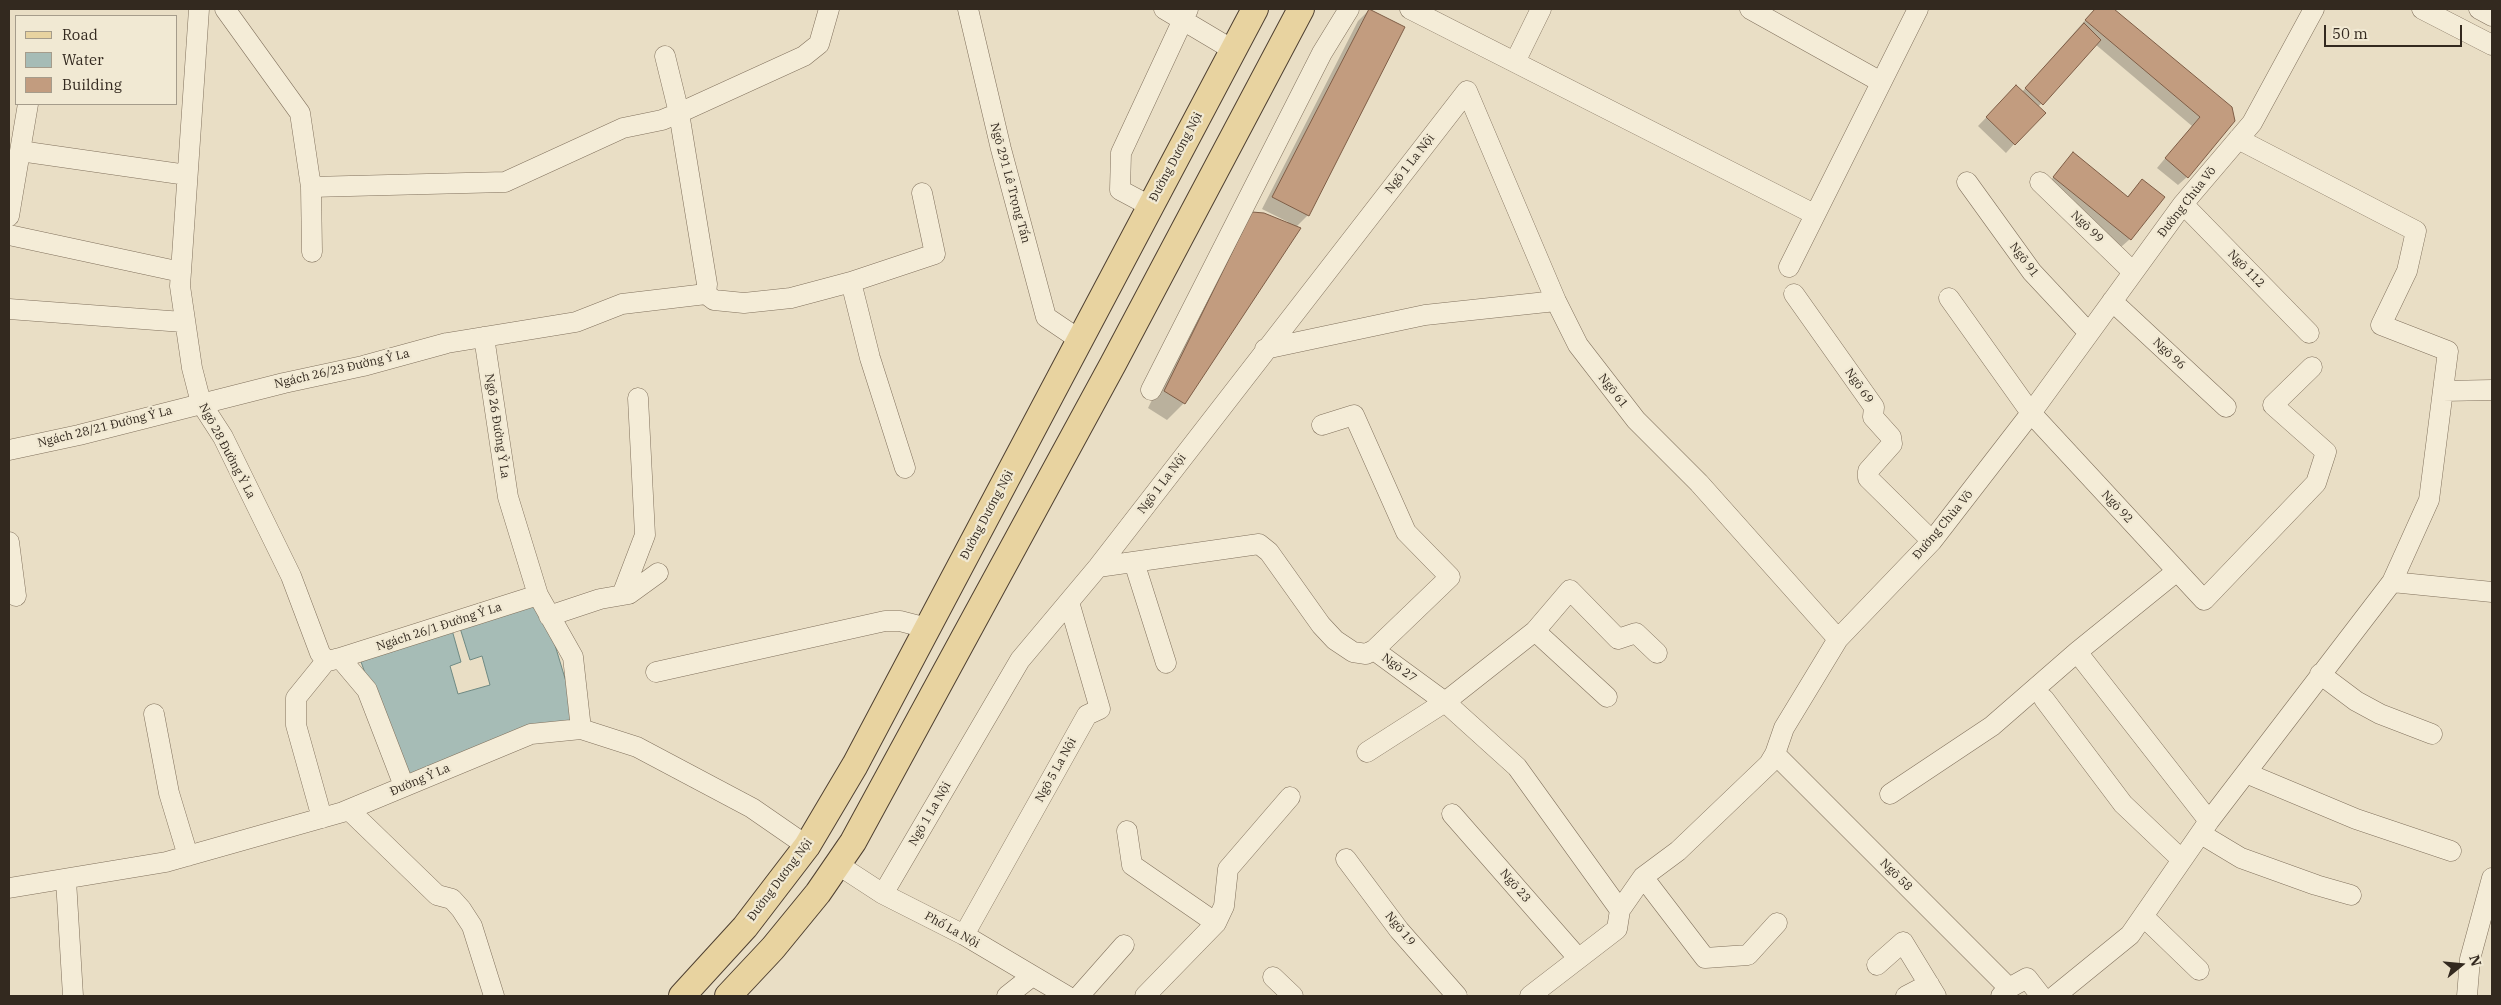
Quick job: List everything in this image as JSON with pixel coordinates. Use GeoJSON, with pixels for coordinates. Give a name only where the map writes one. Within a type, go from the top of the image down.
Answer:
{"type":"FeatureCollection","features":[{"type":"Feature","properties":{"kind":"main road","name":"Đường Dương Nội"},"geometry":{"type":"LineString","coordinates":[[682,996],[745,926],[807,846],[855,765],[1254,9]]}},
{"type":"Feature","properties":{"kind":"main road"},"geometry":{"type":"LineString","coordinates":[[728,996],[774,948],[818,893],[852,842],[1113,364],[1300,9]]}},
{"type":"Feature","properties":{"kind":"main road"},"geometry":{"type":"LineString","coordinates":[[807,846],[836,864]]}},
{"type":"Feature","properties":{"kind":"street","name":"Ngõ 28 Đường Ỷ La"},"geometry":{"type":"LineString","coordinates":[[199,9],[180,286],[183,322],[201,403],[223,437],[291,576],[320,653],[333,660],[367,690],[404,786]]}},
{"type":"Feature","properties":{"kind":"street"},"geometry":{"type":"LineString","coordinates":[[225,9],[300,112],[311,187],[312,252]]}},
{"type":"Feature","properties":{"kind":"street"},"geometry":{"type":"LineString","coordinates":[[311,187],[505,182],[623,128],[662,120],[679,113],[804,56],[819,44],[829,9]]}},
{"type":"Feature","properties":{"kind":"street","name":"Ngõ 291 Lê Trọng Tấn"},"geometry":{"type":"LineString","coordinates":[[968,9],[1001,149],[1046,317],[1080,340]]}},
{"type":"Feature","properties":{"kind":"street"},"geometry":{"type":"LineString","coordinates":[[1164,9],[1185,14],[1232,50]]}},
{"type":"Feature","properties":{"kind":"street"},"geometry":{"type":"LineString","coordinates":[[1151,390],[1322,53],[1348,9]]}},
{"type":"Feature","properties":{"kind":"street"},"geometry":{"type":"LineString","coordinates":[[1410,9],[1814,214]]}},
{"type":"Feature","properties":{"kind":"street"},"geometry":{"type":"LineString","coordinates":[[1515,62],[1541,9]]}},
{"type":"Feature","properties":{"kind":"street"},"geometry":{"type":"LineString","coordinates":[[1750,9],[1774,15],[1881,82]]}},
{"type":"Feature","properties":{"kind":"street"},"geometry":{"type":"LineString","coordinates":[[1789,266],[1918,9]]}},
{"type":"Feature","properties":{"kind":"street","name":"Đường Chùa Võ"},"geometry":{"type":"LineString","coordinates":[[1530,996],[1617,929],[1620,910],[1643,877],[1678,851],[1769,764],[1775,754],[1784,728],[1838,639],[1932,541],[2031,413],[2182,204],[2252,123],[2314,9]]}},
{"type":"Feature","properties":{"kind":"street"},"geometry":{"type":"LineString","coordinates":[[2422,9],[2492,45]]}},
{"type":"Feature","properties":{"kind":"street"},"geometry":{"type":"LineString","coordinates":[[2479,9],[2492,16]]}},
{"type":"Feature","properties":{"kind":"street"},"geometry":{"type":"LineString","coordinates":[[1150,206],[1120,190],[1120,153],[1185,14]]}},
{"type":"Feature","properties":{"kind":"street"},"geometry":{"type":"LineString","coordinates":[[665,56],[679,113],[708,284],[706,294]]}},
{"type":"Feature","properties":{"kind":"street","name":"Ngõ 61"},"geometry":{"type":"LineString","coordinates":[[1467,91],[1556,301],[1578,345],[1636,420],[1699,482],[1838,639]]}},
{"type":"Feature","properties":{"kind":"street","name":"Ngõ 1 La Nội"},"geometry":{"type":"LineString","coordinates":[[883,894],[1020,660],[1098,567],[1265,349],[1467,91]]}},
{"type":"Feature","properties":{"kind":"street"},"geometry":{"type":"LineString","coordinates":[[9,216],[28,105]]}},
{"type":"Feature","properties":{"kind":"street"},"geometry":{"type":"LineString","coordinates":[[2055,996],[2130,935],[2205,828],[2320,674],[2392,582],[2429,500],[2448,351],[2381,325],[2406,271],[2416,231],[2238,139]]}},
{"type":"Feature","properties":{"kind":"street"},"geometry":{"type":"LineString","coordinates":[[20,151],[187,175]]}},
{"type":"Feature","properties":{"kind":"street","name":"Ngõ 91"},"geometry":{"type":"LineString","coordinates":[[1966,182],[2032,272],[2089,333]]}},
{"type":"Feature","properties":{"kind":"street","name":"Ngõ 99"},"geometry":{"type":"LineString","coordinates":[[2040,182],[2133,272]]}},
{"type":"Feature","properties":{"kind":"street"},"geometry":{"type":"LineString","coordinates":[[484,337],[576,322],[622,304],[706,294],[714,300],[744,303],[791,298],[852,282],[935,254],[922,193]]}},
{"type":"Feature","properties":{"kind":"street","name":"Ngõ 112"},"geometry":{"type":"LineString","coordinates":[[2182,204],[2309,333]]}},
{"type":"Feature","properties":{"kind":"street"},"geometry":{"type":"LineString","coordinates":[[9,235],[180,272]]}},
{"type":"Feature","properties":{"kind":"street"},"geometry":{"type":"LineString","coordinates":[[852,282],[870,358],[906,468]]}},
{"type":"Feature","properties":{"kind":"street","name":"Ngõ 69"},"geometry":{"type":"LineString","coordinates":[[1794,294],[1874,407],[1873,417],[1891,437],[1892,444],[1868,471],[1868,478],[1932,541]]}},
{"type":"Feature","properties":{"kind":"street","name":"Ngõ 92"},"geometry":{"type":"LineString","coordinates":[[1949,298],[2031,413],[2204,600],[2316,483],[2326,452],[2273,405],[2312,367]]}},
{"type":"Feature","properties":{"kind":"street"},"geometry":{"type":"LineString","coordinates":[[1265,349],[1425,315],[1556,301]]}},
{"type":"Feature","properties":{"kind":"street","name":"Ngõ 96"},"geometry":{"type":"LineString","coordinates":[[2112,301],[2226,407]]}},
{"type":"Feature","properties":{"kind":"street"},"geometry":{"type":"LineString","coordinates":[[9,309],[183,322]]}},
{"type":"Feature","properties":{"kind":"street","name":"Ngách 26/23 Đường Ỷ La"},"geometry":{"type":"LineString","coordinates":[[201,403],[363,366],[447,343],[484,337]]}},
{"type":"Feature","properties":{"kind":"street","name":"Ngõ 26 Đường Ỷ La"},"geometry":{"type":"LineString","coordinates":[[484,337],[508,497],[538,595],[574,657],[581,729]]}},
{"type":"Feature","properties":{"kind":"street"},"geometry":{"type":"LineString","coordinates":[[2443,391],[2492,390]]}},
{"type":"Feature","properties":{"kind":"street"},"geometry":{"type":"LineString","coordinates":[[622,595],[645,535],[638,398]]}},
{"type":"Feature","properties":{"kind":"street","name":"Ngách 28/21 Đường Ỷ La"},"geometry":{"type":"LineString","coordinates":[[9,450],[79,435],[201,403]]}},
{"type":"Feature","properties":{"kind":"street","name":"Ngõ 27"},"geometry":{"type":"LineString","coordinates":[[1322,425],[1354,414],[1406,532],[1450,577],[1374,650],[1446,702],[1517,767],[1620,910]]}},
{"type":"Feature","properties":{"kind":"street"},"geometry":{"type":"LineString","coordinates":[[9,542],[16,596]]}},
{"type":"Feature","properties":{"kind":"street"},"geometry":{"type":"LineString","coordinates":[[1098,567],[1259,544],[1269,552],[1321,625],[1335,640],[1353,652],[1366,654],[1374,650]]}},
{"type":"Feature","properties":{"kind":"street"},"geometry":{"type":"LineString","coordinates":[[1134,562],[1166,663]]}},
{"type":"Feature","properties":{"kind":"street"},"geometry":{"type":"LineString","coordinates":[[1890,794],[1992,726],[2078,652],[2177,572]]}},
{"type":"Feature","properties":{"kind":"street"},"geometry":{"type":"LineString","coordinates":[[550,616],[600,599],[634,592],[658,574]]}},
{"type":"Feature","properties":{"kind":"street"},"geometry":{"type":"LineString","coordinates":[[2392,582],[2492,592]]}},
{"type":"Feature","properties":{"kind":"street"},"geometry":{"type":"LineString","coordinates":[[1367,752],[1446,702],[1535,631],[1570,590],[1618,639],[1636,633],[1657,653]]}},
{"type":"Feature","properties":{"kind":"street","name":"Ngách 26/1 Đường Ỷ La"},"geometry":{"type":"LineString","coordinates":[[333,660],[538,595]]}},
{"type":"Feature","properties":{"kind":"street","name":"Ngõ 5 La Nội"},"geometry":{"type":"LineString","coordinates":[[964,935],[1087,716],[1100,709],[1069,602]]}},
{"type":"Feature","properties":{"kind":"street"},"geometry":{"type":"LineString","coordinates":[[656,672],[885,621],[900,621],[927,628]]}},
{"type":"Feature","properties":{"kind":"street"},"geometry":{"type":"LineString","coordinates":[[1535,631],[1607,697]]}},
{"type":"Feature","properties":{"kind":"street"},"geometry":{"type":"LineString","coordinates":[[2078,652],[2205,828],[2241,858],[2316,886],[2351,895]]}},
{"type":"Feature","properties":{"kind":"street"},"geometry":{"type":"LineString","coordinates":[[322,818],[296,725],[296,698],[333,660]]}},
{"type":"Feature","properties":{"kind":"street"},"geometry":{"type":"LineString","coordinates":[[2320,674],[2356,701],[2380,714],[2432,734]]}},
{"type":"Feature","properties":{"kind":"street"},"geometry":{"type":"LineString","coordinates":[[2044,699],[2123,804],[2182,860]]}},
{"type":"Feature","properties":{"kind":"street"},"geometry":{"type":"LineString","coordinates":[[154,714],[169,793],[188,856]]}},
{"type":"Feature","properties":{"kind":"street","name":"Đường Ỷ La"},"geometry":{"type":"LineString","coordinates":[[9,888],[66,880],[188,856],[349,810],[531,734],[581,729],[637,747],[752,808],[807,846]]}},
{"type":"Feature","properties":{"kind":"street","name":"Ngõ 58"},"geometry":{"type":"LineString","coordinates":[[1775,754],[2005,992]]}},
{"type":"Feature","properties":{"kind":"street"},"geometry":{"type":"LineString","coordinates":[[2246,773],[2356,819],[2451,851]]}},
{"type":"Feature","properties":{"kind":"street"},"geometry":{"type":"LineString","coordinates":[[1145,996],[1216,923],[1224,906],[1228,869],[1290,797]]}},
{"type":"Feature","properties":{"kind":"street"},"geometry":{"type":"LineString","coordinates":[[349,810],[437,895],[452,899],[461,909],[472,926],[494,996]]}},
{"type":"Feature","properties":{"kind":"street","name":"Ngõ 23"},"geometry":{"type":"LineString","coordinates":[[1452,814],[1578,958]]}},
{"type":"Feature","properties":{"kind":"street"},"geometry":{"type":"LineString","coordinates":[[1127,832],[1132,865],[1216,923]]}},
{"type":"Feature","properties":{"kind":"street","name":"Ngõ 19"},"geometry":{"type":"LineString","coordinates":[[1346,859],[1399,930],[1457,996]]}},
{"type":"Feature","properties":{"kind":"street","name":"Phố La Nội"},"geometry":{"type":"LineString","coordinates":[[836,864],[883,894],[964,935],[1031,977],[1067,996]]}},
{"type":"Feature","properties":{"kind":"street"},"geometry":{"type":"LineString","coordinates":[[1643,877],[1705,958],[1748,955],[1777,923]]}},
{"type":"Feature","properties":{"kind":"street"},"geometry":{"type":"LineString","coordinates":[[2467,996],[2470,959],[2492,878]]}},
{"type":"Feature","properties":{"kind":"street"},"geometry":{"type":"LineString","coordinates":[[66,880],[74,996]]}},
{"type":"Feature","properties":{"kind":"street"},"geometry":{"type":"LineString","coordinates":[[2143,916],[2199,970]]}},
{"type":"Feature","properties":{"kind":"street"},"geometry":{"type":"LineString","coordinates":[[1877,965],[1903,942],[1933,990],[1906,996]]}},
{"type":"Feature","properties":{"kind":"street"},"geometry":{"type":"LineString","coordinates":[[1078,996],[1124,945]]}},
{"type":"Feature","properties":{"kind":"street"},"geometry":{"type":"LineString","coordinates":[[1008,996],[1031,977]]}},
{"type":"Feature","properties":{"kind":"street"},"geometry":{"type":"LineString","coordinates":[[1273,978],[1293,996]]}},
{"type":"Feature","properties":{"kind":"street"},"geometry":{"type":"LineString","coordinates":[[2005,992],[2027,978],[2042,996]]}},
{"type":"Feature","properties":{"kind":"water"},"geometry":{"type":"Polygon","coordinates":[[[542,602],[580,728],[405,785],[360,659],[452,630],[461,662],[450,666],[458,694],[490,685],[482,656],[470,660],[460,628],[542,602]]]}},
{"type":"Feature","properties":{"kind":"building"},"geometry":{"type":"Polygon","coordinates":[[[1369,9],[1405,27],[1309,216],[1272,197],[1369,9]]]}},
{"type":"Feature","properties":{"kind":"building"},"geometry":{"type":"Polygon","coordinates":[[[2095,9],[2114,9],[2232,107],[2235,121],[2188,178],[2165,158],[2200,117],[2085,20],[2095,9]]]}},
{"type":"Feature","properties":{"kind":"building"},"geometry":{"type":"Polygon","coordinates":[[[2084,23],[2101,40],[2043,105],[2025,88],[2084,23]]]}},
{"type":"Feature","properties":{"kind":"building"},"geometry":{"type":"Polygon","coordinates":[[[2016,85],[2046,113],[2015,145],[1986,117],[2016,85]]]}},
{"type":"Feature","properties":{"kind":"building"},"geometry":{"type":"Polygon","coordinates":[[[2073,152],[2128,197],[2142,179],[2165,197],[2131,240],[2053,177],[2073,152]]]}},
{"type":"Feature","properties":{"kind":"building"},"geometry":{"type":"Polygon","coordinates":[[[1252,212],[1264,213],[1301,228],[1185,404],[1164,391],[1252,212]]]}}]}
